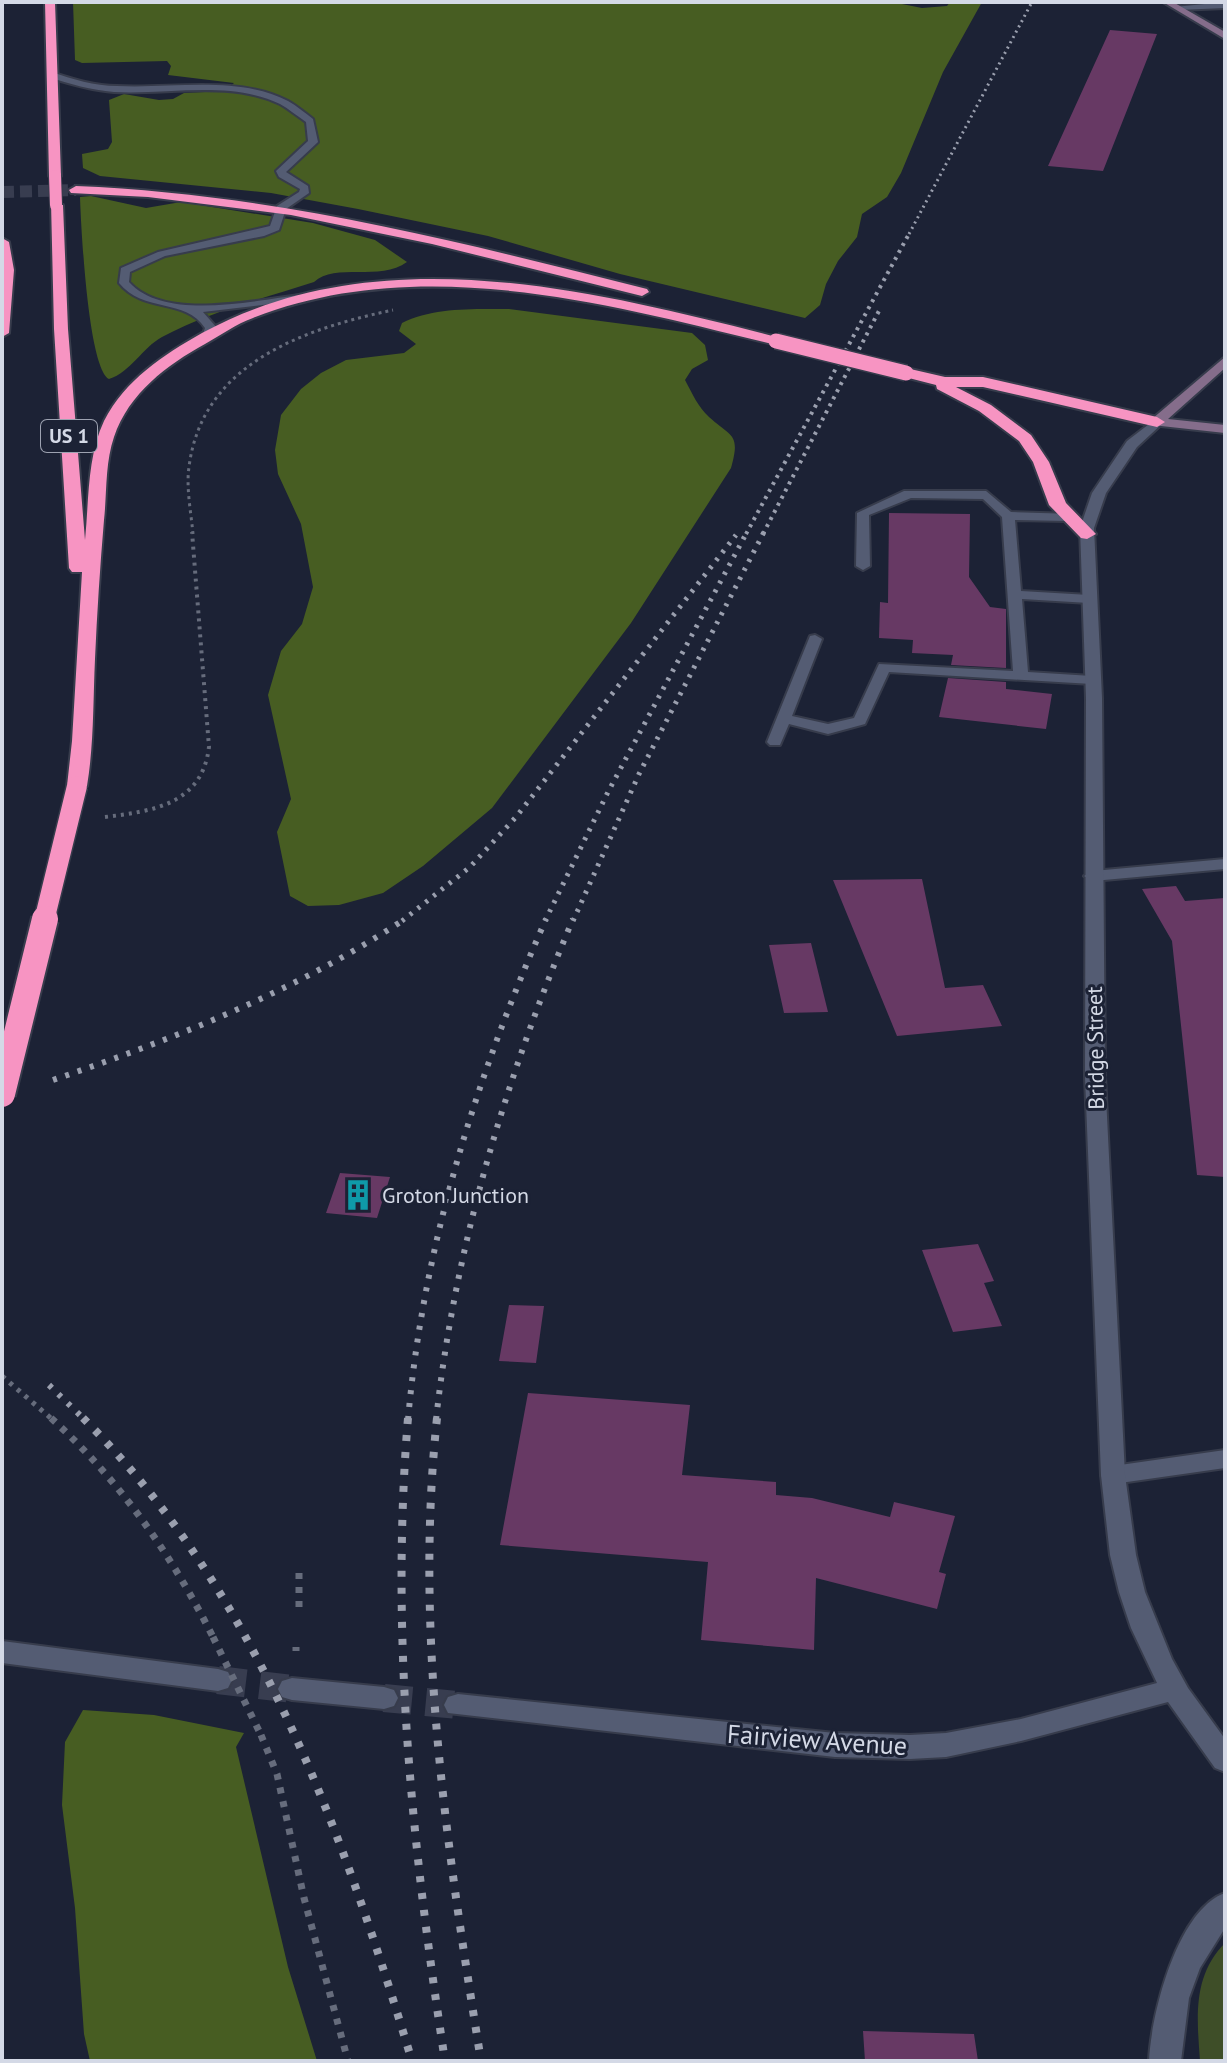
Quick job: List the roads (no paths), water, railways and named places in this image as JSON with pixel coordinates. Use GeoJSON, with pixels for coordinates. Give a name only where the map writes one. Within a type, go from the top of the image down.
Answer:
{"type":"FeatureCollection","features":[{"type":"Feature","properties":{"kind":"highway","name":"US 1"},"geometry":{"type":"LineString","coordinates":[[2,1094],[77,786],[85,725],[85,666],[61,329],[50,2]]}},
{"type":"Feature","properties":{"kind":"highway"},"geometry":{"type":"LineString","coordinates":[[76,190],[188,195],[281,208],[400,231],[661,297]]}},
{"type":"Feature","properties":{"kind":"highway"},"geometry":{"type":"LineString","coordinates":[[2,242],[7,270],[2,333]]}},
{"type":"Feature","properties":{"kind":"highway"},"geometry":{"type":"LineString","coordinates":[[85,666],[97,492],[107,434],[121,406],[140,384],[167,361],[209,334],[256,312],[308,297],[407,285],[520,288],[777,330],[952,383],[983,382],[1157,422]]}},
{"type":"Feature","properties":{"kind":"highway"},"geometry":{"type":"LineString","coordinates":[[708,308],[754,320]]}},
{"type":"Feature","properties":{"kind":"highway"},"geometry":{"type":"LineString","coordinates":[[914,370],[977,403],[1020,433],[1038,457],[1056,501],[1087,534]]}},
{"type":"Feature","properties":{"kind":"main road"},"geometry":{"type":"LineString","coordinates":[[1167,2],[1225,36]]}},
{"type":"Feature","properties":{"kind":"main road","name":"Bridge Street"},"geometry":{"type":"LineString","coordinates":[[1157,422],[1225,361]]}},
{"type":"Feature","properties":{"kind":"main road"},"geometry":{"type":"LineString","coordinates":[[1157,422],[1225,429]]}},
{"type":"Feature","properties":{"kind":"street"},"geometry":{"type":"LineString","coordinates":[[1178,7],[1225,5]]}},
{"type":"Feature","properties":{"kind":"street","name":"Bridge Street"},"geometry":{"type":"LineString","coordinates":[[1157,422],[1132,444],[1099,493],[1087,534],[1092,680],[1095,1077],[1115,1522],[1142,1628],[1172,1690],[1225,1760]]}},
{"type":"Feature","properties":{"kind":"street"},"geometry":{"type":"LineString","coordinates":[[1093,876],[1225,864]]}},
{"type":"Feature","properties":{"kind":"street"},"geometry":{"type":"LineString","coordinates":[[1113,1475],[1225,1459]]}},
{"type":"Feature","properties":{"kind":"street"},"geometry":{"type":"LineString","coordinates":[[2,1652],[218,1680]]}},
{"type":"Feature","properties":{"kind":"street"},"geometry":{"type":"LineString","coordinates":[[292,1689],[384,1698]]}},
{"type":"Feature","properties":{"kind":"street","name":"Fairview Avenue"},"geometry":{"type":"LineString","coordinates":[[458,1705],[835,1745],[910,1747],[946,1745],[1021,1730],[1172,1690]]}},
{"type":"Feature","properties":{"kind":"street"},"geometry":{"type":"LineString","coordinates":[[1165,2061],[1171,2004],[1184,1964],[1205,1928],[1225,1906]]}},
{"type":"Feature","properties":{"kind":"lane"},"geometry":{"type":"LineString","coordinates":[[51,75],[79,85],[126,90],[210,89],[247,93],[279,102],[299,112],[312,127],[313,142],[281,171],[282,175],[305,188],[304,193],[281,208],[275,228],[162,254],[125,270],[124,283],[132,292],[154,302],[199,312],[208,320],[211,328],[209,334]]}},
{"type":"Feature","properties":{"kind":"lane"},"geometry":{"type":"LineString","coordinates":[[184,309],[228,308],[308,297]]}},
{"type":"Feature","properties":{"kind":"lane"},"geometry":{"type":"LineString","coordinates":[[863,566],[863,513],[909,494],[986,495],[1008,516],[1021,676]]}},
{"type":"Feature","properties":{"kind":"lane"},"geometry":{"type":"LineString","coordinates":[[1008,516],[1068,517]]}},
{"type":"Feature","properties":{"kind":"lane"},"geometry":{"type":"LineString","coordinates":[[1015,595],[1089,599]]}},
{"type":"Feature","properties":{"kind":"lane"},"geometry":{"type":"LineString","coordinates":[[775,742],[815,639]]}},
{"type":"Feature","properties":{"kind":"lane"},"geometry":{"type":"LineString","coordinates":[[785,719],[828,729],[860,721],[884,667],[1092,680]]}},
{"type":"Feature","properties":{"kind":"tunnel"},"geometry":{"type":"LineString","coordinates":[[2,192],[76,190]]}},
{"type":"Feature","properties":{"kind":"tunnel"},"geometry":{"type":"LineString","coordinates":[[218,1680],[292,1689]]}},
{"type":"Feature","properties":{"kind":"tunnel"},"geometry":{"type":"LineString","coordinates":[[384,1698],[458,1705]]}},
{"type":"Feature","properties":{"kind":"railway"},"geometry":{"type":"LineString","coordinates":[[909,234],[1032,2]]}},
{"type":"Feature","properties":{"kind":"railway"},"geometry":{"type":"LineString","coordinates":[[746,534],[910,232]]}},
{"type":"Feature","properties":{"kind":"railway"},"geometry":{"type":"LineString","coordinates":[[763,534],[881,307]]}},
{"type":"Feature","properties":{"kind":"railway"},"geometry":{"type":"LineString","coordinates":[[545,921],[608,792],[747,532]]}},
{"type":"Feature","properties":{"kind":"railway"},"geometry":{"type":"LineString","coordinates":[[573,921],[639,774],[764,532]]}},
{"type":"Feature","properties":{"kind":"railway"},"geometry":{"type":"LineString","coordinates":[[403,921],[470,867],[516,817],[736,535]]}},
{"type":"Feature","properties":{"kind":"railway"},"geometry":{"type":"LineString","coordinates":[[408,1420],[426,1291],[456,1164],[497,1040],[546,919]]}},
{"type":"Feature","properties":{"kind":"railway"},"geometry":{"type":"LineString","coordinates":[[436,1420],[456,1291],[486,1165],[526,1041],[573,919]]}},
{"type":"Feature","properties":{"kind":"railway"},"geometry":{"type":"LineString","coordinates":[[53,1080],[190,1030],[278,991],[403,921]]}},
{"type":"Feature","properties":{"kind":"railway"},"geometry":{"type":"LineString","coordinates":[[49,1385],[83,1418]]}},
{"type":"Feature","properties":{"kind":"railway"},"geometry":{"type":"LineString","coordinates":[[83,1418],[145,1486],[198,1559],[246,1637],[287,1718],[323,1802],[356,1888],[412,2061]]}},
{"type":"Feature","properties":{"kind":"railway"},"geometry":{"type":"LineString","coordinates":[[408,1418],[402,1580],[407,1741],[423,1901],[445,2061]]}},
{"type":"Feature","properties":{"kind":"railway"},"geometry":{"type":"LineString","coordinates":[[437,1418],[429,1579],[432,1660],[446,1821],[481,2061]]}},
{"type":"Feature","properties":{"kind":"place","name":"Groton Junction"},"geometry":{"type":"Point","coordinates":[358,1195]}}]}
